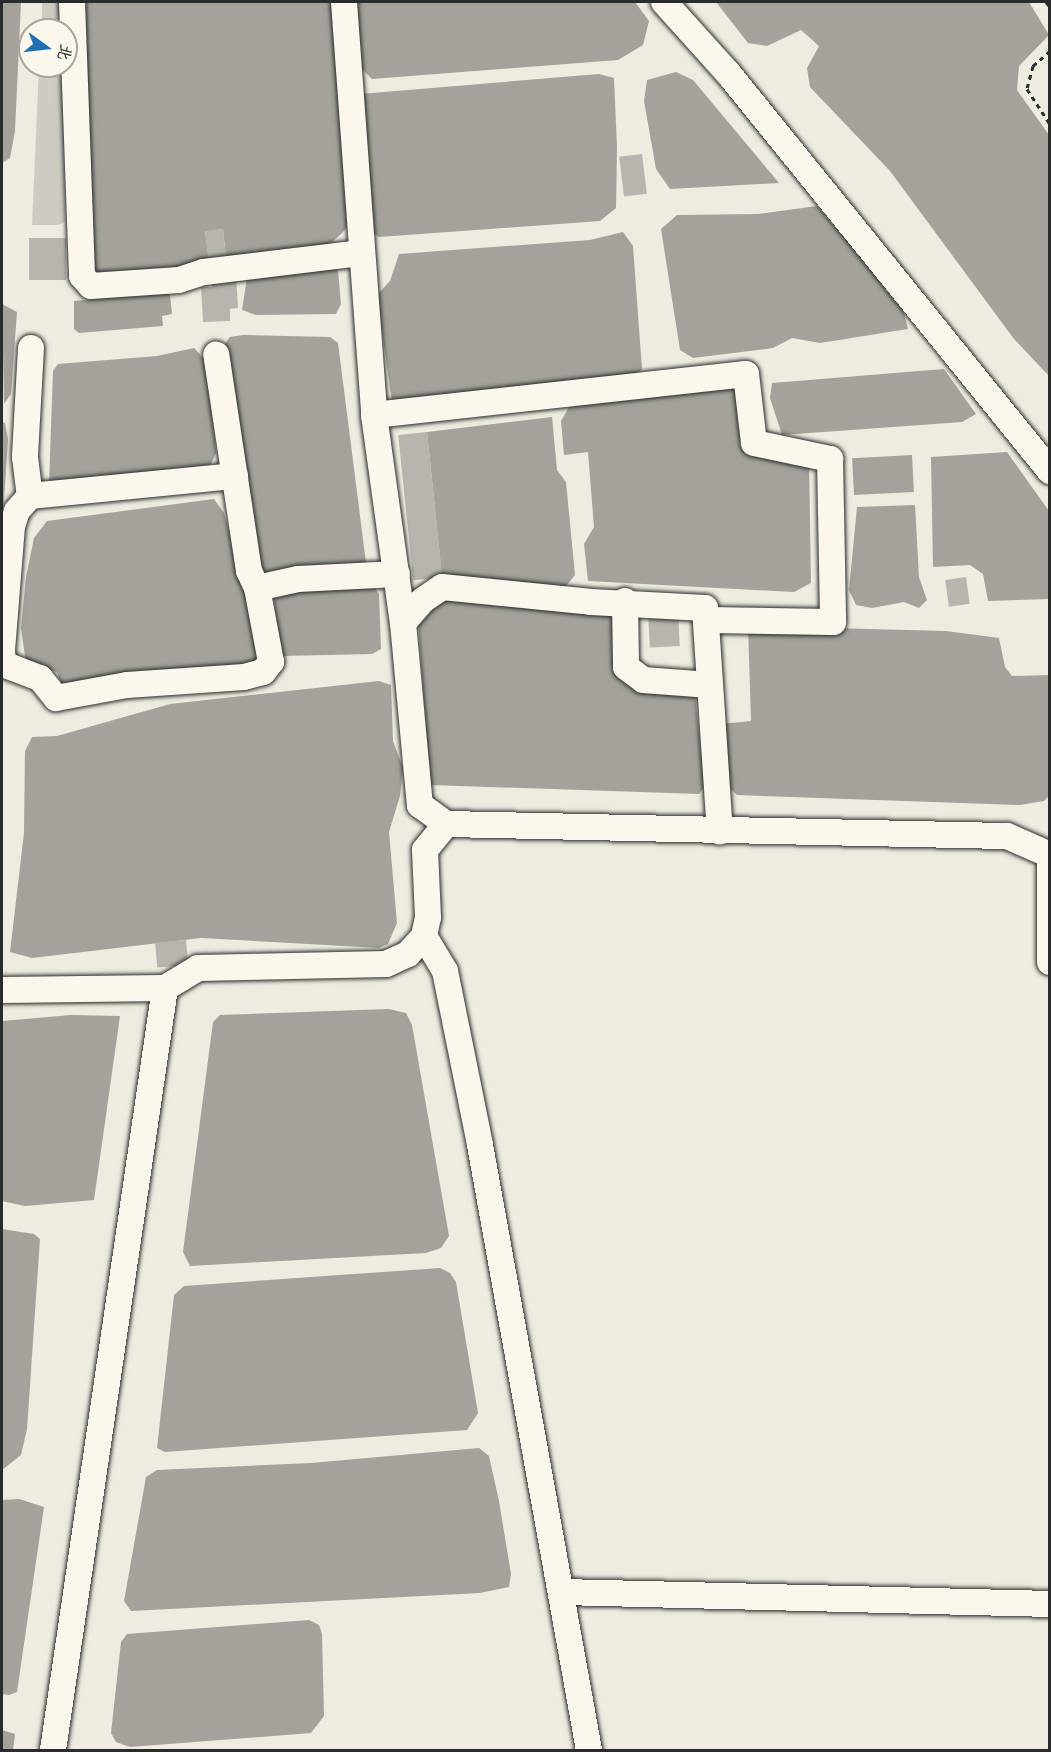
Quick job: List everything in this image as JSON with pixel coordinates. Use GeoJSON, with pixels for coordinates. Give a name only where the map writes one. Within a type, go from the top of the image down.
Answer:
{"type":"FeatureCollection","features":[{"type":"Feature","properties":{"kind":"street"},"geometry":{"type":"LineString","coordinates":[[72,2],[82,276],[91,286],[179,280],[204,272],[360,253]]}},
{"type":"Feature","properties":{"kind":"street"},"geometry":{"type":"LineString","coordinates":[[344,2],[360,253],[374,415],[403,624],[420,805],[446,824],[1008,836],[1050,855]]}},
{"type":"Feature","properties":{"kind":"street"},"geometry":{"type":"LineString","coordinates":[[664,2],[728,73],[1050,471]]}},
{"type":"Feature","properties":{"kind":"street"},"geometry":{"type":"LineString","coordinates":[[31,348],[25,458],[30,496],[12,526],[3,618],[3,664],[40,678],[56,698],[127,685],[244,677],[263,672],[271,662],[257,588],[249,571],[216,354]]}},
{"type":"Feature","properties":{"kind":"street"},"geometry":{"type":"LineString","coordinates":[[374,415],[746,374],[754,444],[830,459],[833,622],[706,620]]}},
{"type":"Feature","properties":{"kind":"street"},"geometry":{"type":"LineString","coordinates":[[30,496],[235,476]]}},
{"type":"Feature","properties":{"kind":"street"},"geometry":{"type":"LineString","coordinates":[[257,588],[297,579],[397,574]]}},
{"type":"Feature","properties":{"kind":"street"},"geometry":{"type":"LineString","coordinates":[[403,624],[423,600],[442,587],[591,602],[625,601],[705,608],[720,831]]}},
{"type":"Feature","properties":{"kind":"street"},"geometry":{"type":"LineString","coordinates":[[625,601],[626,667],[643,680],[710,685]]}},
{"type":"Feature","properties":{"kind":"street"},"geometry":{"type":"LineString","coordinates":[[2,990],[165,988],[198,968],[386,964],[408,954],[424,936],[428,917],[425,850],[446,824]]}},
{"type":"Feature","properties":{"kind":"street"},"geometry":{"type":"LineString","coordinates":[[1050,863],[1050,962]]}},
{"type":"Feature","properties":{"kind":"street"},"geometry":{"type":"LineString","coordinates":[[424,936],[444,971],[590,1750]]}},
{"type":"Feature","properties":{"kind":"street"},"geometry":{"type":"LineString","coordinates":[[53,1750],[165,988]]}},
{"type":"Feature","properties":{"kind":"street"},"geometry":{"type":"LineString","coordinates":[[561,1592],[1050,1604]]}},
{"type":"Feature","properties":{"kind":"path"},"geometry":{"type":"LineString","coordinates":[[1046,2],[1050,7]]}},
{"type":"Feature","properties":{"kind":"path"},"geometry":{"type":"LineString","coordinates":[[1050,51],[1033,66],[1027,89],[1050,124]]}},
{"type":"Feature","properties":{"kind":"shaded area"},"geometry":{"type":"Polygon","coordinates":[[[2,2],[21,2],[20,18],[18,18],[15,131],[10,158],[2,163],[2,2]]]}},
{"type":"Feature","properties":{"kind":"shaded area"},"geometry":{"type":"Polygon","coordinates":[[[42,2],[62,2],[62,18],[42,18],[42,2]]]}},
{"type":"Feature","properties":{"kind":"shaded area"},"geometry":{"type":"Polygon","coordinates":[[[80,2],[337,2],[350,224],[328,246],[226,258],[223,229],[205,232],[209,260],[179,267],[168,275],[94,279],[80,2]]]}},
{"type":"Feature","properties":{"kind":"shaded area"},"geometry":{"type":"Polygon","coordinates":[[[356,2],[635,2],[649,21],[643,45],[618,60],[372,79],[361,68],[356,2]]]}},
{"type":"Feature","properties":{"kind":"shaded area"},"geometry":{"type":"Polygon","coordinates":[[[716,2],[1029,2],[1049,35],[1019,66],[1017,90],[1049,135],[1049,376],[1014,339],[890,171],[810,87],[807,68],[819,46],[801,30],[767,46],[748,43],[716,2]]]}},
{"type":"Feature","properties":{"kind":"shaded area"},"geometry":{"type":"Polygon","coordinates":[[[676,72],[693,80],[779,183],[670,189],[656,169],[644,101],[647,80],[676,72]]]}},
{"type":"Feature","properties":{"kind":"shaded area"},"geometry":{"type":"Polygon","coordinates":[[[599,74],[614,78],[617,148],[616,208],[600,221],[379,237],[367,230],[360,94],[599,74]]]}},
{"type":"Feature","properties":{"kind":"shaded area"},"geometry":{"type":"Polygon","coordinates":[[[38,78],[63,78],[65,222],[58,225],[32,225],[38,78]]]}},
{"type":"Feature","properties":{"kind":"shaded area"},"geometry":{"type":"Polygon","coordinates":[[[817,206],[901,302],[908,329],[820,343],[792,338],[773,348],[693,358],[680,350],[661,229],[677,215],[758,214],[817,206]]]}},
{"type":"Feature","properties":{"kind":"shaded area"},"geometry":{"type":"Polygon","coordinates":[[[623,232],[633,246],[642,369],[632,380],[392,402],[377,295],[390,281],[399,254],[590,240],[623,232]]]}},
{"type":"Feature","properties":{"kind":"shaded area"},"geometry":{"type":"Polygon","coordinates":[[[324,265],[338,270],[341,304],[336,314],[256,315],[242,310],[247,278],[324,265]]]}},
{"type":"Feature","properties":{"kind":"shaded area"},"geometry":{"type":"Polygon","coordinates":[[[163,293],[170,295],[172,314],[162,316],[163,326],[79,333],[74,329],[74,301],[163,293]]]}},
{"type":"Feature","properties":{"kind":"shaded area"},"geometry":{"type":"Polygon","coordinates":[[[2,304],[17,312],[11,394],[4,404],[2,304]]]}},
{"type":"Feature","properties":{"kind":"shaded area"},"geometry":{"type":"Polygon","coordinates":[[[243,335],[330,337],[338,343],[366,563],[260,575],[224,345],[230,337],[243,335]]]}},
{"type":"Feature","properties":{"kind":"shaded area"},"geometry":{"type":"Polygon","coordinates":[[[194,348],[208,363],[216,453],[211,464],[200,470],[49,484],[53,371],[58,364],[157,356],[194,348]]]}},
{"type":"Feature","properties":{"kind":"shaded area"},"geometry":{"type":"Polygon","coordinates":[[[944,369],[976,414],[962,422],[782,435],[770,398],[772,383],[944,369]]]}},
{"type":"Feature","properties":{"kind":"shaded area"},"geometry":{"type":"Polygon","coordinates":[[[736,388],[743,444],[809,459],[811,583],[794,592],[588,581],[584,544],[594,527],[588,452],[564,455],[561,421],[569,407],[736,388]]]}},
{"type":"Feature","properties":{"kind":"shaded area"},"geometry":{"type":"Polygon","coordinates":[[[552,417],[557,470],[566,482],[575,575],[562,591],[442,577],[427,432],[552,417]]]}},
{"type":"Feature","properties":{"kind":"shaded area"},"geometry":{"type":"Polygon","coordinates":[[[2,422],[5,423],[8,439],[2,532],[2,422]]]}},
{"type":"Feature","properties":{"kind":"shaded area"},"geometry":{"type":"Polygon","coordinates":[[[1007,452],[1049,511],[1049,599],[988,601],[983,574],[970,565],[933,567],[931,457],[1007,452]]]}},
{"type":"Feature","properties":{"kind":"shaded area"},"geometry":{"type":"Polygon","coordinates":[[[912,455],[914,492],[854,495],[852,458],[912,455]]]}},
{"type":"Feature","properties":{"kind":"shaded area"},"geometry":{"type":"Polygon","coordinates":[[[214,499],[224,513],[258,637],[261,665],[62,686],[57,672],[26,663],[21,628],[26,577],[34,538],[47,521],[214,499]]]}},
{"type":"Feature","properties":{"kind":"shaded area"},"geometry":{"type":"Polygon","coordinates":[[[915,505],[919,577],[927,600],[919,608],[904,602],[872,608],[856,605],[849,590],[857,507],[915,505]]]}},
{"type":"Feature","properties":{"kind":"shaded area"},"geometry":{"type":"Polygon","coordinates":[[[371,583],[379,594],[381,649],[372,654],[281,656],[274,599],[280,589],[371,583]]]}},
{"type":"Feature","properties":{"kind":"shaded area"},"geometry":{"type":"Polygon","coordinates":[[[439,596],[613,613],[621,669],[695,696],[705,786],[699,794],[430,785],[418,618],[439,596]]]}},
{"type":"Feature","properties":{"kind":"shaded area"},"geometry":{"type":"Polygon","coordinates":[[[748,626],[946,631],[999,638],[1005,667],[1012,676],[1049,675],[1049,796],[1044,801],[1020,805],[737,795],[728,786],[721,724],[751,721],[748,626]]]}},
{"type":"Feature","properties":{"kind":"shaded area"},"geometry":{"type":"Polygon","coordinates":[[[379,681],[391,685],[393,741],[403,768],[400,796],[389,832],[397,923],[388,944],[379,948],[201,938],[32,958],[10,952],[24,833],[25,751],[32,737],[57,736],[170,704],[379,681]]]}},
{"type":"Feature","properties":{"kind":"shaded area"},"geometry":{"type":"Polygon","coordinates":[[[389,1009],[406,1013],[412,1025],[449,1236],[441,1248],[426,1253],[190,1266],[183,1252],[213,1022],[220,1015],[389,1009]]]}},
{"type":"Feature","properties":{"kind":"shaded area"},"geometry":{"type":"Polygon","coordinates":[[[71,1015],[120,1016],[94,1200],[25,1206],[2,1201],[2,1021],[71,1015]]]}},
{"type":"Feature","properties":{"kind":"shaded area"},"geometry":{"type":"Polygon","coordinates":[[[2,1229],[34,1234],[40,1239],[27,1429],[21,1455],[2,1470],[2,1229]]]}},
{"type":"Feature","properties":{"kind":"shaded area"},"geometry":{"type":"Polygon","coordinates":[[[440,1268],[450,1273],[456,1282],[478,1413],[467,1430],[165,1452],[157,1448],[174,1295],[184,1286],[440,1268]]]}},
{"type":"Feature","properties":{"kind":"shaded area"},"geometry":{"type":"Polygon","coordinates":[[[479,1448],[489,1456],[499,1501],[511,1574],[509,1587],[480,1593],[131,1611],[124,1601],[146,1477],[157,1470],[311,1463],[479,1448]]]}},
{"type":"Feature","properties":{"kind":"shaded area"},"geometry":{"type":"Polygon","coordinates":[[[19,1499],[44,1507],[17,1692],[9,1695],[2,1694],[2,1500],[19,1499]]]}},
{"type":"Feature","properties":{"kind":"shaded area"},"geometry":{"type":"Polygon","coordinates":[[[309,1620],[319,1625],[322,1634],[324,1716],[311,1733],[130,1747],[116,1742],[111,1733],[121,1642],[127,1634],[309,1620]]]}},
{"type":"Feature","properties":{"kind":"shaded area"},"geometry":{"type":"Polygon","coordinates":[[[2,1730],[15,1734],[13,1750],[2,1750],[2,1730]]]}},
{"type":"Feature","properties":{"kind":"building"},"geometry":{"type":"Polygon","coordinates":[[[642,154],[647,194],[624,197],[619,157],[642,154]]]}},
{"type":"Feature","properties":{"kind":"building"},"geometry":{"type":"Polygon","coordinates":[[[223,229],[226,258],[208,260],[205,231],[223,229]]]}},
{"type":"Feature","properties":{"kind":"building"},"geometry":{"type":"Polygon","coordinates":[[[29,238],[66,238],[66,280],[29,280],[29,238]]]}},
{"type":"Feature","properties":{"kind":"building"},"geometry":{"type":"Polygon","coordinates":[[[236,275],[238,308],[230,309],[230,321],[203,322],[201,287],[212,287],[211,276],[236,275]]]}},
{"type":"Feature","properties":{"kind":"building"},"geometry":{"type":"Polygon","coordinates":[[[427,432],[442,577],[413,580],[398,435],[427,432]]]}},
{"type":"Feature","properties":{"kind":"building"},"geometry":{"type":"Polygon","coordinates":[[[966,577],[970,604],[949,607],[945,580],[966,577]]]}},
{"type":"Feature","properties":{"kind":"building"},"geometry":{"type":"Polygon","coordinates":[[[678,612],[680,646],[650,648],[648,614],[678,612]]]}},
{"type":"Feature","properties":{"kind":"building"},"geometry":{"type":"Polygon","coordinates":[[[186,940],[188,965],[157,968],[155,943],[186,940]]]}}]}
